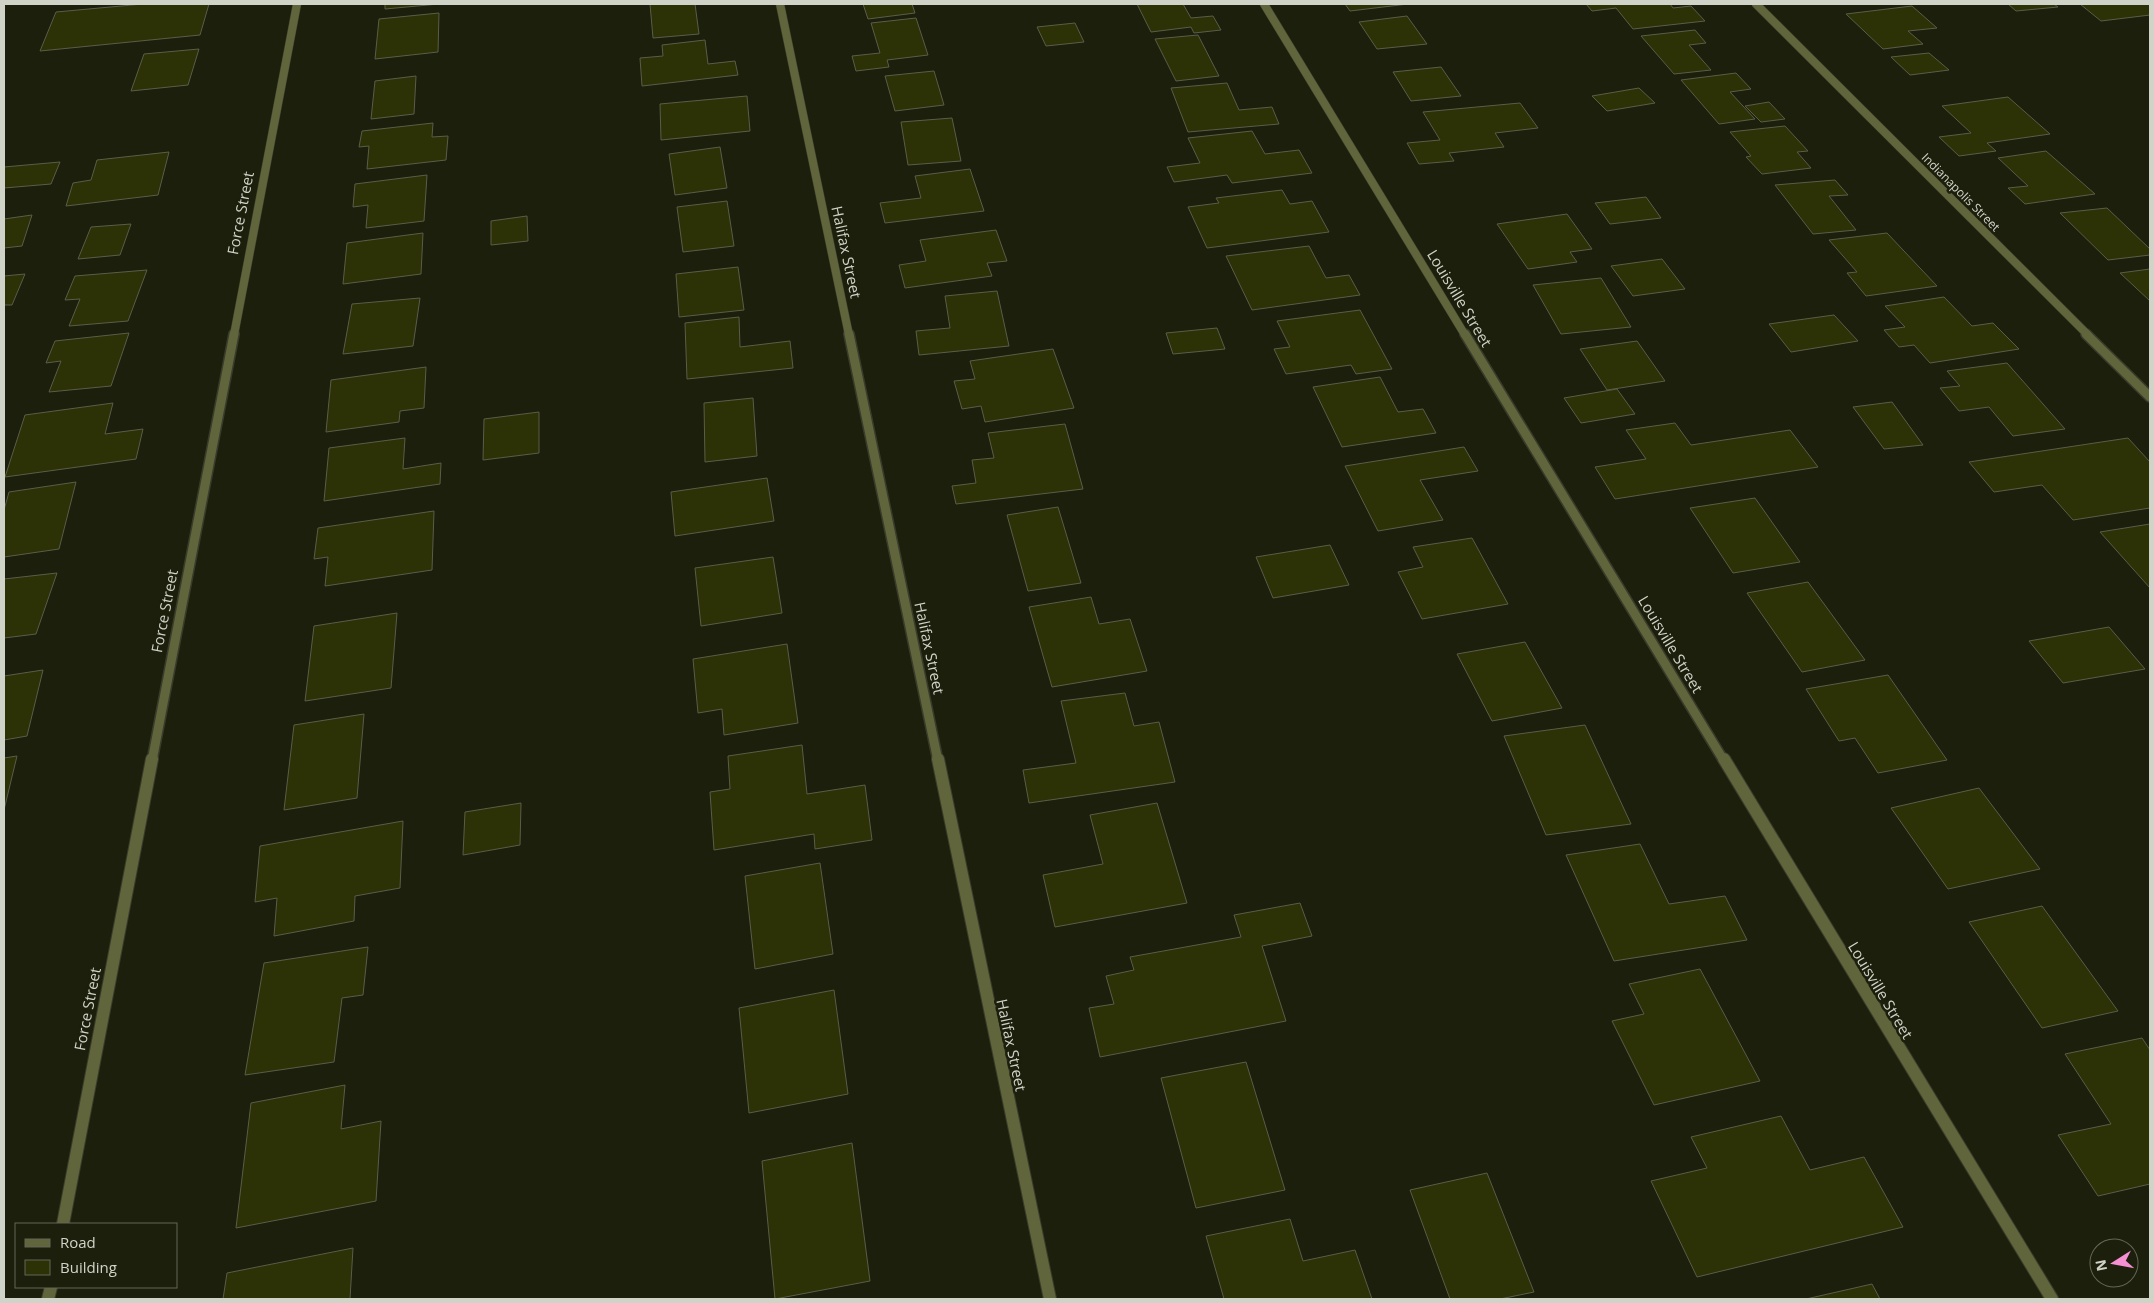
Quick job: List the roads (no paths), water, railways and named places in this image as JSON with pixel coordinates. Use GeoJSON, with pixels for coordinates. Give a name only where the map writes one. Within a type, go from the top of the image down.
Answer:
{"type":"FeatureCollection","features":[{"type":"Feature","properties":{"kind":"street","name":"Force Street"},"geometry":{"type":"LineString","coordinates":[[63,1223],[297,4]]}},
{"type":"Feature","properties":{"kind":"street","name":"Halifax Street"},"geometry":{"type":"LineString","coordinates":[[780,4],[1050,1299]]}},
{"type":"Feature","properties":{"kind":"street","name":"Louisville Street"},"geometry":{"type":"LineString","coordinates":[[1264,4],[2052,1299]]}},
{"type":"Feature","properties":{"kind":"street","name":"Indianapolis Street"},"geometry":{"type":"LineString","coordinates":[[1756,4],[2150,397]]}}]}
